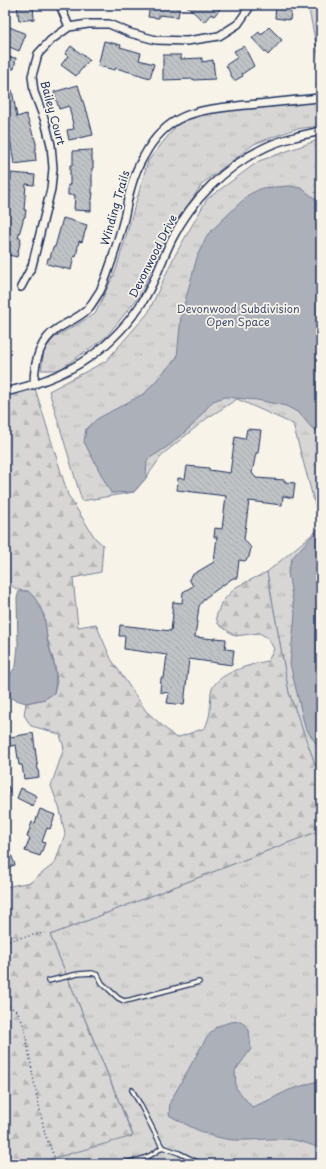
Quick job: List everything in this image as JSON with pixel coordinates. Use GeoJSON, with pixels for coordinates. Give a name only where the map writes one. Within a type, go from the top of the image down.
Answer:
{"type":"FeatureCollection","features":[{"type":"Feature","properties":{"kind":"street"},"geometry":{"type":"LineString","coordinates":[[60,5],[70,27],[88,24],[109,24],[130,33],[156,40],[188,41],[219,36],[238,24],[251,5]]}},
{"type":"Feature","properties":{"kind":"street","name":"Bailey Court"},"geometry":{"type":"LineString","coordinates":[[21,287],[32,266],[51,189],[53,168],[51,145],[45,121],[34,92],[32,76],[38,54],[51,40],[70,27]]}},
{"type":"Feature","properties":{"kind":"street","name":"Winding Trails"},"geometry":{"type":"LineString","coordinates":[[34,385],[36,363],[44,342],[50,334],[58,328],[80,316],[88,308],[102,288],[122,226],[131,186],[136,172],[151,143],[163,129],[186,115],[213,109],[321,98]]}},
{"type":"Feature","properties":{"kind":"street","name":"Devonwood Drive"},"geometry":{"type":"LineString","coordinates":[[5,392],[34,385],[67,372],[92,356],[110,341],[140,307],[178,228],[188,212],[216,180],[242,159],[267,146],[291,138],[321,132]]}},
{"type":"Feature","properties":{"kind":"lane"},"geometry":{"type":"LineString","coordinates":[[48,981],[78,974],[92,973],[98,975],[102,983],[118,998],[124,1001],[199,982]]}},
{"type":"Feature","properties":{"kind":"lane"},"geometry":{"type":"LineString","coordinates":[[132,1090],[162,1147],[201,1164]]}},
{"type":"Feature","properties":{"kind":"lane"},"geometry":{"type":"LineString","coordinates":[[121,1164],[145,1158],[154,1154],[162,1147]]}},
{"type":"Feature","properties":{"kind":"path"},"geometry":{"type":"LineString","coordinates":[[5,941],[48,932]]}},
{"type":"Feature","properties":{"kind":"path"},"geometry":{"type":"LineString","coordinates":[[5,1004],[18,1012],[24,1026],[45,1134],[57,1164]]}},
{"type":"Feature","properties":{"kind":"green space"},"geometry":{"type":"Polygon","coordinates":[[[308,5],[321,5],[321,69],[308,5]]]}},
{"type":"Feature","properties":{"kind":"green space"},"geometry":{"type":"Polygon","coordinates":[[[321,100],[321,126],[295,129],[254,144],[203,183],[166,237],[141,294],[106,337],[59,370],[41,370],[44,350],[55,337],[95,314],[116,270],[148,161],[176,126],[191,117],[242,108],[321,100]]]}},
{"type":"Feature","properties":{"kind":"green space","name":"Devonwood Subdivision Open Space"},"geometry":{"type":"Polygon","coordinates":[[[321,139],[321,527],[293,424],[237,399],[206,419],[163,454],[134,492],[82,501],[49,391],[106,361],[148,313],[174,257],[207,199],[259,161],[321,139]]]}},
{"type":"Feature","properties":{"kind":"green space"},"geometry":{"type":"Polygon","coordinates":[[[34,385],[68,495],[95,538],[103,545],[101,572],[73,578],[78,627],[96,624],[111,659],[146,711],[176,738],[205,728],[210,714],[211,692],[214,685],[219,680],[235,670],[268,661],[274,649],[268,638],[259,633],[235,636],[218,624],[216,617],[221,603],[236,587],[267,572],[289,693],[321,780],[321,830],[50,935],[133,1136],[33,1164],[5,1164],[5,887],[31,882],[55,863],[65,834],[60,810],[51,786],[64,748],[60,735],[31,726],[24,715],[26,703],[45,699],[54,693],[57,682],[55,666],[47,638],[44,615],[28,591],[14,588],[5,577],[5,392],[34,385]]]}},
{"type":"Feature","properties":{"kind":"green space"},"geometry":{"type":"Polygon","coordinates":[[[321,527],[321,780],[289,693],[267,572],[321,527]]]}},
{"type":"Feature","properties":{"kind":"green space"},"geometry":{"type":"Polygon","coordinates":[[[321,830],[321,1164],[33,1164],[133,1135],[50,935],[321,830]]]}},
{"type":"Feature","properties":{"kind":"shaded area"},"geometry":{"type":"Polygon","coordinates":[[[289,186],[301,188],[321,203],[321,434],[311,427],[299,413],[286,406],[257,400],[225,397],[213,401],[191,427],[167,447],[147,460],[146,478],[134,492],[111,493],[84,442],[86,429],[97,419],[145,393],[177,357],[181,316],[198,254],[208,234],[248,195],[262,188],[289,186]]]}},
{"type":"Feature","properties":{"kind":"shaded area"},"geometry":{"type":"Polygon","coordinates":[[[321,525],[321,751],[305,727],[290,664],[295,614],[288,572],[292,558],[321,525]]]}},
{"type":"Feature","properties":{"kind":"shaded area"},"geometry":{"type":"Polygon","coordinates":[[[19,591],[28,591],[39,604],[42,611],[56,678],[54,693],[45,699],[26,703],[13,699],[7,693],[5,686],[9,676],[16,666],[18,645],[17,598],[19,591]]]}},
{"type":"Feature","properties":{"kind":"shaded area"},"geometry":{"type":"Polygon","coordinates":[[[241,1021],[249,1030],[251,1049],[235,1071],[236,1088],[252,1107],[289,1090],[321,1080],[321,1149],[295,1140],[224,1139],[200,1131],[169,1115],[170,1102],[205,1040],[216,1027],[230,1022],[241,1021]]]}},
{"type":"Feature","properties":{"kind":"building"},"geometry":{"type":"Polygon","coordinates":[[[17,5],[33,5],[34,19],[19,21],[17,5]]]}},
{"type":"Feature","properties":{"kind":"building"},"geometry":{"type":"Polygon","coordinates":[[[150,5],[180,5],[178,17],[159,15],[159,18],[148,17],[150,5]]]}},
{"type":"Feature","properties":{"kind":"building"},"geometry":{"type":"Polygon","coordinates":[[[186,5],[216,5],[220,9],[214,16],[211,14],[204,22],[186,5]]]}},
{"type":"Feature","properties":{"kind":"building"},"geometry":{"type":"Polygon","coordinates":[[[276,5],[292,5],[290,20],[275,18],[276,5]]]}},
{"type":"Feature","properties":{"kind":"building"},"geometry":{"type":"Polygon","coordinates":[[[5,25],[26,34],[19,51],[5,45],[5,25]]]}},
{"type":"Feature","properties":{"kind":"building"},"geometry":{"type":"Polygon","coordinates":[[[269,27],[282,40],[268,55],[252,38],[259,32],[261,35],[269,27]]]}},
{"type":"Feature","properties":{"kind":"building"},"geometry":{"type":"Polygon","coordinates":[[[104,41],[121,45],[120,47],[141,53],[139,60],[154,64],[150,78],[116,68],[115,70],[98,66],[104,41]]]}},
{"type":"Feature","properties":{"kind":"building"},"geometry":{"type":"Polygon","coordinates":[[[71,46],[89,60],[76,76],[61,65],[68,56],[65,54],[71,46]]]}},
{"type":"Feature","properties":{"kind":"building"},"geometry":{"type":"Polygon","coordinates":[[[244,46],[254,66],[242,74],[243,76],[234,81],[226,65],[238,57],[234,51],[244,46]]]}},
{"type":"Feature","properties":{"kind":"building"},"geometry":{"type":"Polygon","coordinates":[[[163,55],[181,55],[181,59],[202,58],[202,62],[213,60],[215,79],[163,80],[163,55]]]}},
{"type":"Feature","properties":{"kind":"building"},"geometry":{"type":"Polygon","coordinates":[[[5,57],[16,58],[14,69],[5,68],[5,57]]]}},
{"type":"Feature","properties":{"kind":"building"},"geometry":{"type":"Polygon","coordinates":[[[78,85],[93,135],[69,140],[67,130],[74,129],[69,106],[59,109],[54,92],[78,85]]]}},
{"type":"Feature","properties":{"kind":"building"},"geometry":{"type":"Polygon","coordinates":[[[12,90],[17,117],[26,114],[36,143],[36,161],[14,164],[10,138],[8,139],[5,130],[5,92],[12,90]]]}},
{"type":"Feature","properties":{"kind":"building"},"geometry":{"type":"Polygon","coordinates":[[[92,150],[93,193],[91,200],[91,211],[74,210],[75,195],[68,195],[68,185],[70,185],[70,165],[73,165],[73,151],[92,150]]]}},
{"type":"Feature","properties":{"kind":"building"},"geometry":{"type":"Polygon","coordinates":[[[11,173],[35,175],[34,185],[26,184],[24,210],[26,210],[18,238],[21,238],[17,257],[5,254],[5,204],[9,205],[10,189],[7,189],[8,180],[11,180],[11,173]]]}},
{"type":"Feature","properties":{"kind":"building"},"geometry":{"type":"Polygon","coordinates":[[[63,218],[87,225],[82,242],[79,241],[76,257],[74,256],[71,270],[47,264],[53,247],[55,247],[63,218]]]}},
{"type":"Feature","properties":{"kind":"building"},"geometry":{"type":"Polygon","coordinates":[[[247,429],[261,430],[258,453],[256,453],[252,473],[256,478],[285,480],[285,482],[295,483],[293,498],[283,496],[282,505],[249,501],[244,539],[251,548],[249,557],[245,561],[239,560],[237,578],[233,578],[205,598],[199,606],[195,637],[226,639],[225,649],[234,650],[232,665],[189,659],[184,705],[167,703],[169,693],[160,692],[161,678],[164,678],[167,655],[124,649],[125,636],[119,636],[120,625],[171,631],[173,602],[182,603],[183,592],[193,586],[189,579],[192,575],[214,562],[217,537],[214,537],[215,528],[222,529],[226,496],[177,490],[178,478],[185,479],[187,466],[209,468],[209,470],[230,473],[235,437],[245,439],[247,429]]]}},
{"type":"Feature","properties":{"kind":"building"},"geometry":{"type":"Polygon","coordinates":[[[33,733],[39,777],[24,779],[22,765],[19,765],[16,745],[6,747],[5,738],[33,733]]]}},
{"type":"Feature","properties":{"kind":"building"},"geometry":{"type":"Polygon","coordinates":[[[21,788],[37,796],[33,806],[17,798],[21,788]]]}},
{"type":"Feature","properties":{"kind":"building"},"geometry":{"type":"Polygon","coordinates":[[[40,809],[55,815],[50,829],[47,828],[42,842],[45,843],[40,856],[25,851],[30,838],[27,837],[32,822],[35,823],[40,809]]]}},
{"type":"Feature","properties":{"kind":"building"},"geometry":{"type":"Polygon","coordinates":[[[5,839],[15,865],[5,868],[5,839]]]}}]}
